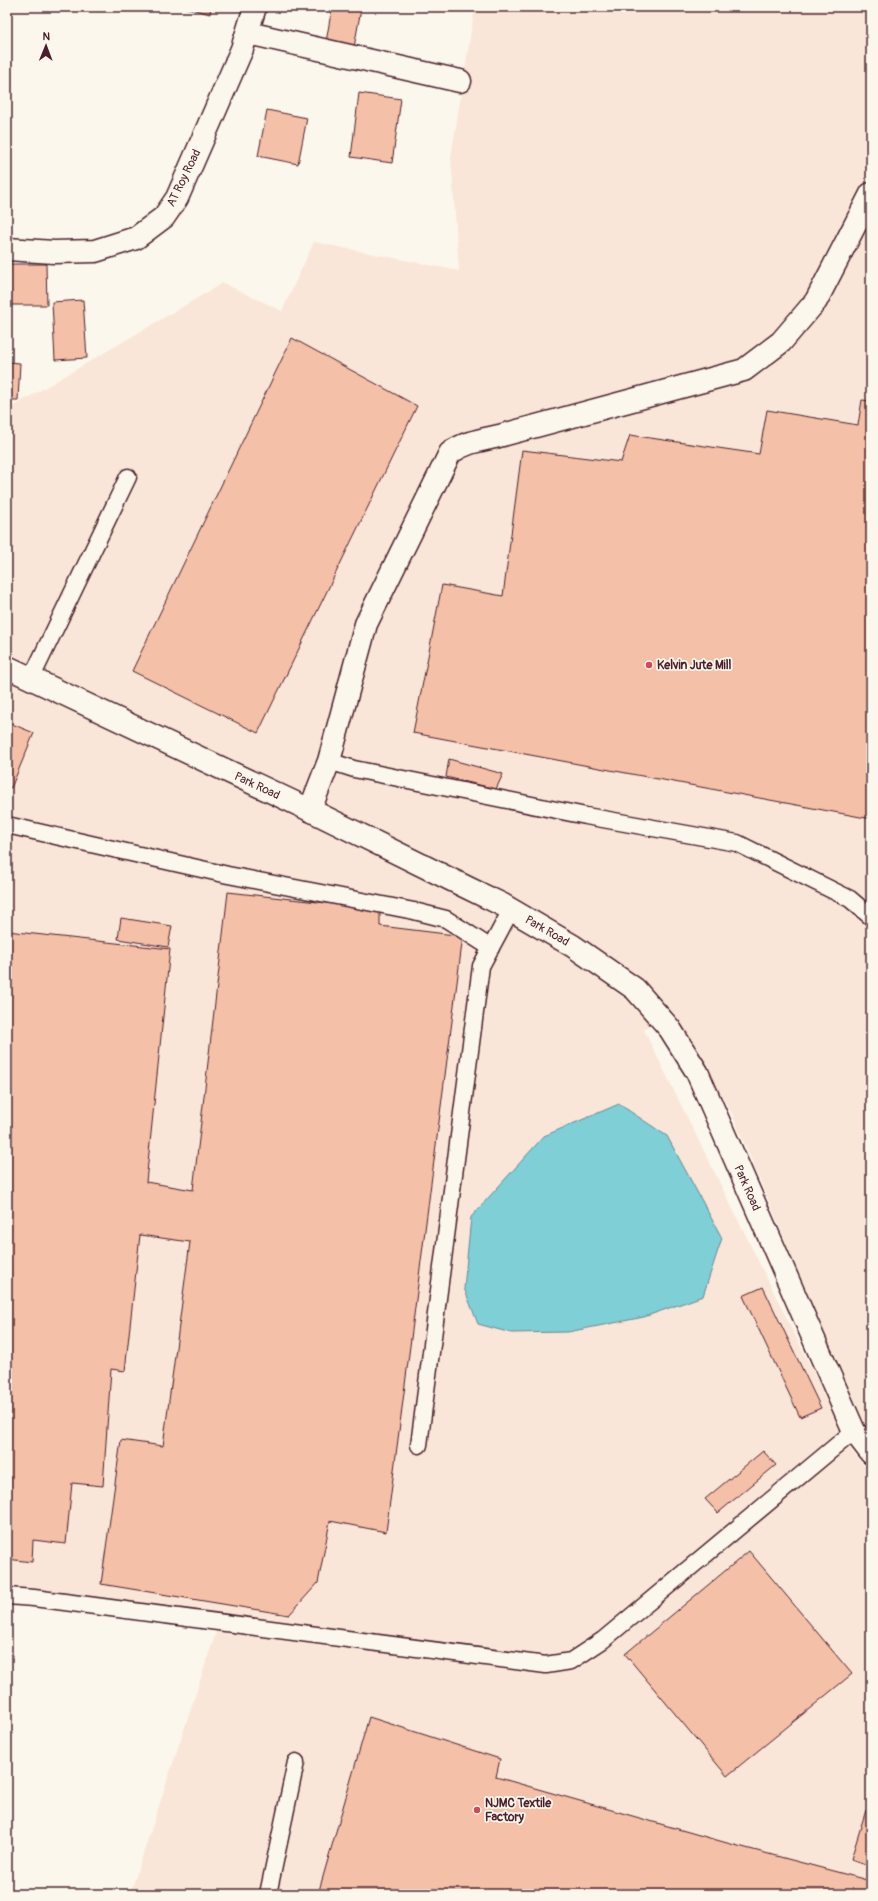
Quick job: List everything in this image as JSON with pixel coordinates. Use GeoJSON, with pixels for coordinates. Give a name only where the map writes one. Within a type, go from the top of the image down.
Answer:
{"type":"FeatureCollection","features":[{"type":"Feature","properties":{"kind":"street","name":"AT Roy Road"},"geometry":{"type":"LineString","coordinates":[[7,249],[54,252],[95,251],[136,238],[164,217],[176,198],[248,33],[255,7]]}},
{"type":"Feature","properties":{"kind":"street"},"geometry":{"type":"LineString","coordinates":[[248,33],[460,80]]}},
{"type":"Feature","properties":{"kind":"street"},"geometry":{"type":"LineString","coordinates":[[310,810],[328,761],[366,624],[450,454],[459,447],[474,441],[499,436],[744,370],[781,342],[816,301],[871,194]]}},
{"type":"Feature","properties":{"kind":"street","name":"Park Road"},"geometry":{"type":"LineString","coordinates":[[7,667],[310,810],[511,910],[573,946],[635,989],[670,1029],[697,1072],[854,1430],[871,1453]]}},
{"type":"Feature","properties":{"kind":"lane"},"geometry":{"type":"LineString","coordinates":[[31,679],[128,477]]}},
{"type":"Feature","properties":{"kind":"lane"},"geometry":{"type":"LineString","coordinates":[[328,761],[354,769],[578,815],[737,843],[850,899],[871,917]]}},
{"type":"Feature","properties":{"kind":"lane"},"geometry":{"type":"LineString","coordinates":[[7,825],[228,875],[414,911],[446,919],[491,948]]}},
{"type":"Feature","properties":{"kind":"lane"},"geometry":{"type":"LineString","coordinates":[[419,1445],[481,966],[511,910]]}},
{"type":"Feature","properties":{"kind":"lane"},"geometry":{"type":"LineString","coordinates":[[7,1596],[42,1599],[546,1665],[571,1661],[603,1640],[854,1430]]}},
{"type":"Feature","properties":{"kind":"lane"},"geometry":{"type":"LineString","coordinates":[[268,1894],[296,1762]]}},
{"type":"Feature","properties":{"kind":"shaded area"},"geometry":{"type":"Polygon","coordinates":[[[475,7],[871,7],[871,180],[868,191],[871,191],[871,1436],[863,1426],[732,1114],[673,1012],[644,1030],[853,1452],[871,1475],[871,1894],[130,1894],[221,1617],[28,1589],[7,1590],[7,679],[90,719],[99,699],[7,654],[7,410],[223,283],[282,311],[314,242],[459,271],[451,157],[475,7]]]}},
{"type":"Feature","properties":{"kind":"water"},"geometry":{"type":"Polygon","coordinates":[[[619,1104],[667,1136],[722,1238],[703,1296],[644,1317],[568,1332],[511,1333],[478,1324],[464,1288],[471,1217],[544,1136],[619,1104]]]}},
{"type":"Feature","properties":{"kind":"building"},"geometry":{"type":"Polygon","coordinates":[[[184,7],[211,7],[210,14],[184,7]]]}},
{"type":"Feature","properties":{"kind":"building"},"geometry":{"type":"Polygon","coordinates":[[[332,7],[361,9],[353,53],[325,48],[332,7]]]}},
{"type":"Feature","properties":{"kind":"building"},"geometry":{"type":"Polygon","coordinates":[[[359,93],[401,99],[392,163],[351,157],[359,93]]]}},
{"type":"Feature","properties":{"kind":"building"},"geometry":{"type":"Polygon","coordinates":[[[267,110],[307,118],[298,164],[258,156],[267,110]]]}},
{"type":"Feature","properties":{"kind":"building"},"geometry":{"type":"Polygon","coordinates":[[[7,264],[46,264],[47,305],[7,305],[7,264]]]}},
{"type":"Feature","properties":{"kind":"building"},"geometry":{"type":"Polygon","coordinates":[[[83,300],[87,358],[55,360],[52,302],[83,300]]]}},
{"type":"Feature","properties":{"kind":"building"},"geometry":{"type":"Polygon","coordinates":[[[292,338],[417,406],[258,733],[132,671],[292,338]]]}},
{"type":"Feature","properties":{"kind":"building"},"geometry":{"type":"Polygon","coordinates":[[[7,362],[20,363],[18,400],[7,400],[7,362]]]}},
{"type":"Feature","properties":{"kind":"building","name":"Kelvin Jute Mill"},"geometry":{"type":"Polygon","coordinates":[[[862,400],[871,401],[871,819],[413,733],[442,585],[503,596],[522,450],[621,462],[630,435],[759,454],[767,410],[858,425],[862,400]]]}},
{"type":"Feature","properties":{"kind":"building"},"geometry":{"type":"Polygon","coordinates":[[[7,722],[34,733],[11,788],[7,786],[7,722]]]}},
{"type":"Feature","properties":{"kind":"building"},"geometry":{"type":"Polygon","coordinates":[[[449,759],[503,774],[496,789],[446,777],[449,759]]]}},
{"type":"Feature","properties":{"kind":"building"},"geometry":{"type":"Polygon","coordinates":[[[228,892],[380,909],[380,926],[463,936],[386,1532],[330,1521],[318,1583],[289,1615],[101,1584],[121,1440],[163,1446],[190,1242],[140,1235],[125,1371],[111,1369],[103,1486],[72,1483],[66,1544],[33,1540],[32,1562],[7,1559],[7,931],[170,949],[146,1182],[193,1190],[228,892]]]}},
{"type":"Feature","properties":{"kind":"building"},"geometry":{"type":"Polygon","coordinates":[[[121,918],[172,926],[168,947],[118,939],[121,918]]]}},
{"type":"Feature","properties":{"kind":"building"},"geometry":{"type":"Polygon","coordinates":[[[763,1287],[821,1408],[800,1417],[743,1296],[763,1287]]]}},
{"type":"Feature","properties":{"kind":"building"},"geometry":{"type":"Polygon","coordinates":[[[763,1451],[776,1465],[718,1513],[705,1499],[763,1451]]]}},
{"type":"Feature","properties":{"kind":"building"},"geometry":{"type":"Polygon","coordinates":[[[749,1551],[852,1674],[727,1776],[625,1654],[749,1551]]]}},
{"type":"Feature","properties":{"kind":"building","name":"NJMC Textile Factory"},"geometry":{"type":"Polygon","coordinates":[[[369,1717],[500,1759],[496,1777],[727,1843],[871,1881],[871,1894],[318,1894],[369,1717]]]}},
{"type":"Feature","properties":{"kind":"building"},"geometry":{"type":"Polygon","coordinates":[[[866,1810],[871,1812],[871,1866],[851,1859],[866,1810]]]}},
{"type":"Feature","properties":{"kind":"place","name":"Kelvin Jute Mill"},"geometry":{"type":"Point","coordinates":[649,665]}},
{"type":"Feature","properties":{"kind":"place","name":"NJMC Textile Factory"},"geometry":{"type":"Point","coordinates":[477,1810]}}]}
